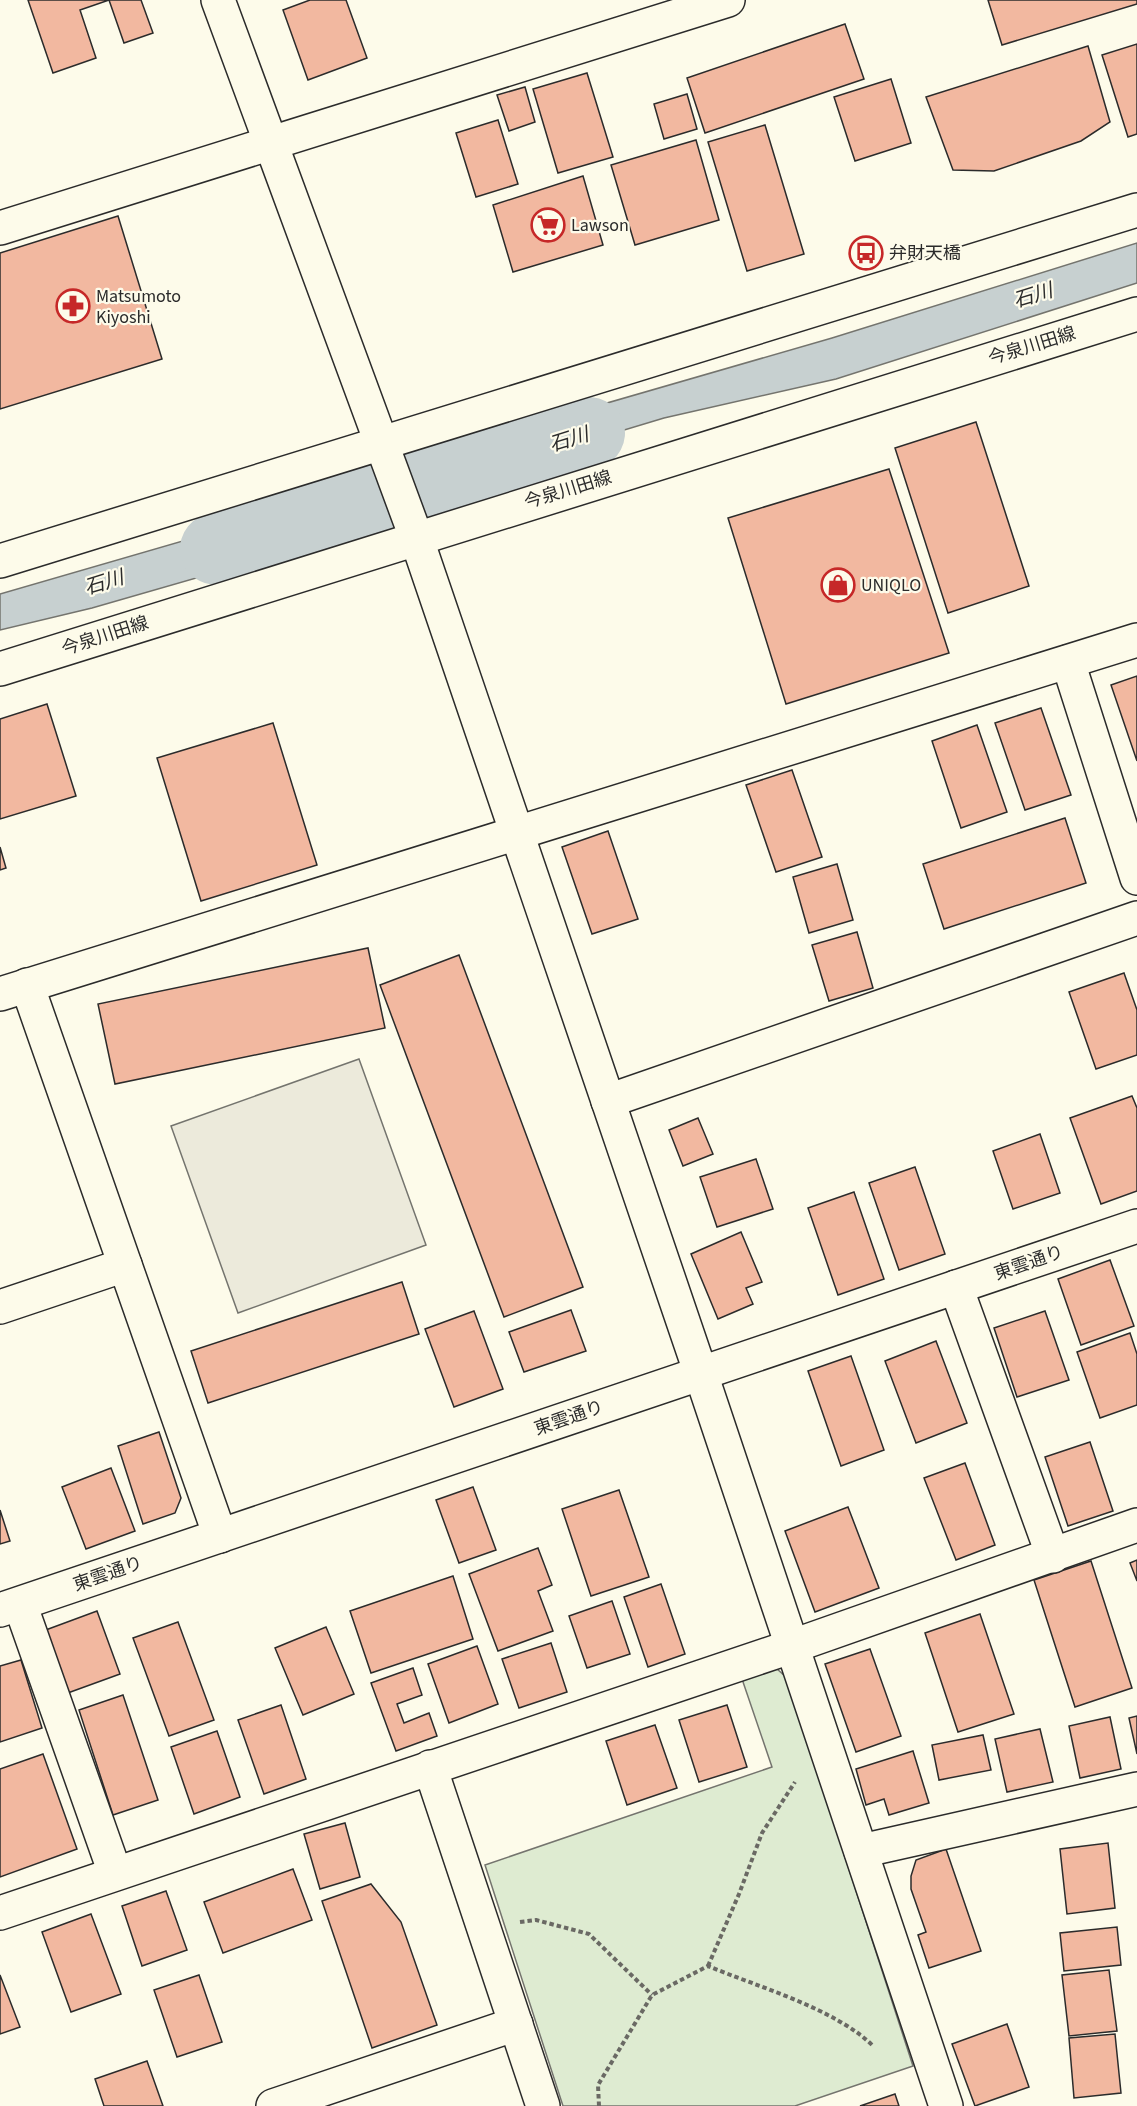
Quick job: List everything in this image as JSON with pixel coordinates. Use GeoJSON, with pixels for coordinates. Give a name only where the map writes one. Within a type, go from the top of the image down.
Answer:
{"type":"FeatureCollection","features":[{"type":"Feature","properties":{"kind":"street"},"geometry":{"type":"LineString","coordinates":[[218,0],[416,537],[793,1646],[946,2106]]}},
{"type":"Feature","properties":{"kind":"street"},"geometry":{"type":"LineString","coordinates":[[0,228],[728,0]]}},
{"type":"Feature","properties":{"kind":"street"},"geometry":{"type":"LineString","coordinates":[[0,561],[1137,210]]}},
{"type":"Feature","properties":{"kind":"street","name":"今泉川田線"},"geometry":{"type":"LineString","coordinates":[[0,669],[416,537],[1137,314]]}},
{"type":"Feature","properties":{"kind":"street"},"geometry":{"type":"LineString","coordinates":[[220,1536],[125,1265],[14,990],[1137,640]]}},
{"type":"Feature","properties":{"kind":"street"},"geometry":{"type":"LineString","coordinates":[[1068,662],[1137,878]]}},
{"type":"Feature","properties":{"kind":"street"},"geometry":{"type":"LineString","coordinates":[[608,1101],[1137,918]]}},
{"type":"Feature","properties":{"kind":"street","name":"東雲通り"},"geometry":{"type":"LineString","coordinates":[[10,1607],[1137,1226]]}},
{"type":"Feature","properties":{"kind":"street"},"geometry":{"type":"LineString","coordinates":[[0,1307],[125,1265]]}},
{"type":"Feature","properties":{"kind":"street"},"geometry":{"type":"LineString","coordinates":[[957,1287],[1053,1556]]}},
{"type":"Feature","properties":{"kind":"street"},"geometry":{"type":"LineString","coordinates":[[0,1913],[793,1646],[1137,1525]]}},
{"type":"Feature","properties":{"kind":"street"},"geometry":{"type":"LineString","coordinates":[[10,1607],[115,1873]]}},
{"type":"Feature","properties":{"kind":"street"},"geometry":{"type":"LineString","coordinates":[[430,1767],[543,2106]]}},
{"type":"Feature","properties":{"kind":"street"},"geometry":{"type":"LineString","coordinates":[[861,1851],[1137,1789]]}},
{"type":"Feature","properties":{"kind":"street"},"geometry":{"type":"LineString","coordinates":[[273,2106],[516,2024]]}},
{"type":"Feature","properties":{"kind":"path"},"geometry":{"type":"LineString","coordinates":[[599,2106],[598,2085],[652,1995],[708,1966],[740,1894],[762,1833],[795,1782]]}},
{"type":"Feature","properties":{"kind":"path"},"geometry":{"type":"LineString","coordinates":[[481,1920],[504,1923],[537,1920],[589,1934],[652,1995]]}},
{"type":"Feature","properties":{"kind":"path"},"geometry":{"type":"LineString","coordinates":[[708,1966],[817,2010],[859,2032],[874,2047]]}},
{"type":"Feature","properties":{"kind":"green space"},"geometry":{"type":"Polygon","coordinates":[[[776,1668],[787,1678],[913,2066],[795,2106],[563,2106],[485,1865],[772,1767],[741,1676],[776,1668]]]}},
{"type":"Feature","properties":{"kind":"shaded area"},"geometry":{"type":"Polygon","coordinates":[[[359,1059],[426,1245],[238,1313],[171,1126],[359,1059]]]}},
{"type":"Feature","properties":{"kind":"water"},"geometry":{"type":"Polygon","coordinates":[[[1137,243],[1137,283],[836,379],[664,418],[495,469],[486,438],[832,338],[1137,243]]]}},
{"type":"Feature","properties":{"kind":"water"},"geometry":{"type":"Polygon","coordinates":[[[307,505],[321,542],[92,608],[0,630],[0,594],[307,505]]]}},
{"type":"Feature","properties":{"kind":"building"},"geometry":{"type":"Polygon","coordinates":[[[28,0],[109,0],[80,10],[96,58],[53,73],[28,0]]]}},
{"type":"Feature","properties":{"kind":"building"},"geometry":{"type":"Polygon","coordinates":[[[109,0],[141,0],[153,33],[124,43],[109,0]]]}},
{"type":"Feature","properties":{"kind":"building"},"geometry":{"type":"Polygon","coordinates":[[[310,0],[346,0],[367,58],[308,80],[283,10],[310,0]]]}},
{"type":"Feature","properties":{"kind":"building"},"geometry":{"type":"Polygon","coordinates":[[[988,0],[1137,0],[1137,4],[1002,45],[988,0]]]}},
{"type":"Feature","properties":{"kind":"building"},"geometry":{"type":"Polygon","coordinates":[[[845,24],[864,79],[705,133],[687,78],[845,24]]]}},
{"type":"Feature","properties":{"kind":"building"},"geometry":{"type":"Polygon","coordinates":[[[1137,44],[1137,134],[1128,137],[1102,55],[1137,44]]]}},
{"type":"Feature","properties":{"kind":"building"},"geometry":{"type":"Polygon","coordinates":[[[1088,46],[1110,122],[1081,141],[994,171],[953,170],[926,97],[1088,46]]]}},
{"type":"Feature","properties":{"kind":"building"},"geometry":{"type":"Polygon","coordinates":[[[587,73],[613,157],[558,173],[533,89],[587,73]]]}},
{"type":"Feature","properties":{"kind":"building"},"geometry":{"type":"Polygon","coordinates":[[[891,79],[911,143],[855,161],[834,97],[891,79]]]}},
{"type":"Feature","properties":{"kind":"building"},"geometry":{"type":"Polygon","coordinates":[[[525,87],[535,122],[509,131],[497,95],[525,87]]]}},
{"type":"Feature","properties":{"kind":"building"},"geometry":{"type":"Polygon","coordinates":[[[687,94],[697,129],[664,139],[654,104],[687,94]]]}},
{"type":"Feature","properties":{"kind":"building"},"geometry":{"type":"Polygon","coordinates":[[[498,120],[518,184],[476,197],[456,133],[498,120]]]}},
{"type":"Feature","properties":{"kind":"building"},"geometry":{"type":"Polygon","coordinates":[[[765,125],[804,254],[747,271],[708,142],[765,125]]]}},
{"type":"Feature","properties":{"kind":"building"},"geometry":{"type":"Polygon","coordinates":[[[696,140],[719,220],[635,245],[611,165],[696,140]]]}},
{"type":"Feature","properties":{"kind":"building","name":"Lawson"},"geometry":{"type":"Polygon","coordinates":[[[583,176],[603,245],[513,272],[493,205],[583,176]]]}},
{"type":"Feature","properties":{"kind":"building","name":"Matsumoto Kiyoshi"},"geometry":{"type":"Polygon","coordinates":[[[118,216],[162,359],[0,409],[0,253],[118,216]]]}},
{"type":"Feature","properties":{"kind":"building"},"geometry":{"type":"Polygon","coordinates":[[[976,422],[1029,586],[948,613],[895,448],[976,422]]]}},
{"type":"Feature","properties":{"kind":"building","name":"UNIQLO"},"geometry":{"type":"Polygon","coordinates":[[[889,469],[949,653],[786,704],[728,518],[889,469]]]}},
{"type":"Feature","properties":{"kind":"building"},"geometry":{"type":"Polygon","coordinates":[[[1137,676],[1137,761],[1111,685],[1137,676]]]}},
{"type":"Feature","properties":{"kind":"building"},"geometry":{"type":"Polygon","coordinates":[[[47,704],[76,796],[0,819],[0,719],[47,704]]]}},
{"type":"Feature","properties":{"kind":"building"},"geometry":{"type":"Polygon","coordinates":[[[1041,708],[1071,795],[1025,810],[995,723],[1041,708]]]}},
{"type":"Feature","properties":{"kind":"building"},"geometry":{"type":"Polygon","coordinates":[[[273,723],[317,865],[201,901],[157,758],[273,723]]]}},
{"type":"Feature","properties":{"kind":"building"},"geometry":{"type":"Polygon","coordinates":[[[977,725],[1007,812],[961,828],[932,741],[977,725]]]}},
{"type":"Feature","properties":{"kind":"building"},"geometry":{"type":"Polygon","coordinates":[[[792,770],[822,857],[776,872],[746,785],[792,770]]]}},
{"type":"Feature","properties":{"kind":"building"},"geometry":{"type":"Polygon","coordinates":[[[1065,818],[1086,883],[944,929],[923,864],[1065,818]]]}},
{"type":"Feature","properties":{"kind":"building"},"geometry":{"type":"Polygon","coordinates":[[[608,831],[638,919],[592,934],[562,847],[608,831]]]}},
{"type":"Feature","properties":{"kind":"building"},"geometry":{"type":"Polygon","coordinates":[[[0,847],[6,868],[0,870],[0,847]]]}},
{"type":"Feature","properties":{"kind":"building"},"geometry":{"type":"Polygon","coordinates":[[[837,864],[853,920],[809,933],[793,877],[837,864]]]}},
{"type":"Feature","properties":{"kind":"building"},"geometry":{"type":"Polygon","coordinates":[[[857,932],[873,988],[829,1001],[812,945],[857,932]]]}},
{"type":"Feature","properties":{"kind":"building"},"geometry":{"type":"Polygon","coordinates":[[[368,948],[385,1028],[115,1084],[98,1004],[368,948]]]}},
{"type":"Feature","properties":{"kind":"building"},"geometry":{"type":"Polygon","coordinates":[[[459,955],[583,1287],[504,1317],[380,985],[459,955]]]}},
{"type":"Feature","properties":{"kind":"building"},"geometry":{"type":"Polygon","coordinates":[[[1124,973],[1137,1010],[1137,1055],[1096,1069],[1069,992],[1124,973]]]}},
{"type":"Feature","properties":{"kind":"building"},"geometry":{"type":"Polygon","coordinates":[[[1132,1096],[1137,1108],[1137,1191],[1101,1204],[1070,1118],[1132,1096]]]}},
{"type":"Feature","properties":{"kind":"building"},"geometry":{"type":"Polygon","coordinates":[[[698,1118],[713,1154],[683,1166],[669,1130],[698,1118]]]}},
{"type":"Feature","properties":{"kind":"building"},"geometry":{"type":"Polygon","coordinates":[[[1040,1134],[1060,1193],[1013,1209],[993,1151],[1040,1134]]]}},
{"type":"Feature","properties":{"kind":"building"},"geometry":{"type":"Polygon","coordinates":[[[756,1159],[773,1209],[717,1227],[700,1177],[756,1159]]]}},
{"type":"Feature","properties":{"kind":"building"},"geometry":{"type":"Polygon","coordinates":[[[915,1167],[945,1254],[899,1270],[869,1183],[915,1167]]]}},
{"type":"Feature","properties":{"kind":"building"},"geometry":{"type":"Polygon","coordinates":[[[854,1192],[884,1279],[838,1295],[808,1208],[854,1192]]]}},
{"type":"Feature","properties":{"kind":"building"},"geometry":{"type":"Polygon","coordinates":[[[741,1232],[762,1282],[746,1288],[753,1304],[718,1319],[691,1254],[741,1232]]]}},
{"type":"Feature","properties":{"kind":"building"},"geometry":{"type":"Polygon","coordinates":[[[1110,1260],[1134,1326],[1081,1345],[1058,1279],[1110,1260]]]}},
{"type":"Feature","properties":{"kind":"building"},"geometry":{"type":"Polygon","coordinates":[[[402,1282],[419,1334],[208,1403],[191,1351],[402,1282]]]}},
{"type":"Feature","properties":{"kind":"building"},"geometry":{"type":"Polygon","coordinates":[[[571,1310],[586,1351],[524,1372],[509,1332],[571,1310]]]}},
{"type":"Feature","properties":{"kind":"building"},"geometry":{"type":"Polygon","coordinates":[[[474,1311],[503,1389],[454,1407],[425,1329],[474,1311]]]}},
{"type":"Feature","properties":{"kind":"building"},"geometry":{"type":"Polygon","coordinates":[[[1045,1311],[1069,1380],[1017,1397],[994,1328],[1045,1311]]]}},
{"type":"Feature","properties":{"kind":"building"},"geometry":{"type":"Polygon","coordinates":[[[1130,1333],[1137,1354],[1137,1405],[1100,1418],[1077,1352],[1130,1333]]]}},
{"type":"Feature","properties":{"kind":"building"},"geometry":{"type":"Polygon","coordinates":[[[936,1341],[967,1423],[916,1443],[885,1361],[936,1341]]]}},
{"type":"Feature","properties":{"kind":"building"},"geometry":{"type":"Polygon","coordinates":[[[851,1356],[884,1450],[841,1466],[808,1371],[851,1356]]]}},
{"type":"Feature","properties":{"kind":"building"},"geometry":{"type":"Polygon","coordinates":[[[159,1432],[181,1498],[175,1513],[143,1524],[118,1446],[159,1432]]]}},
{"type":"Feature","properties":{"kind":"building"},"geometry":{"type":"Polygon","coordinates":[[[1090,1442],[1113,1511],[1068,1526],[1045,1457],[1090,1442]]]}},
{"type":"Feature","properties":{"kind":"building"},"geometry":{"type":"Polygon","coordinates":[[[965,1463],[995,1545],[956,1560],[924,1478],[965,1463]]]}},
{"type":"Feature","properties":{"kind":"building"},"geometry":{"type":"Polygon","coordinates":[[[111,1468],[135,1531],[86,1549],[62,1487],[111,1468]]]}},
{"type":"Feature","properties":{"kind":"building"},"geometry":{"type":"Polygon","coordinates":[[[473,1487],[496,1550],[459,1563],[436,1500],[473,1487]]]}},
{"type":"Feature","properties":{"kind":"building"},"geometry":{"type":"Polygon","coordinates":[[[619,1490],[649,1577],[591,1596],[562,1509],[619,1490]]]}},
{"type":"Feature","properties":{"kind":"building"},"geometry":{"type":"Polygon","coordinates":[[[848,1507],[879,1588],[815,1612],[785,1531],[848,1507]]]}},
{"type":"Feature","properties":{"kind":"building"},"geometry":{"type":"Polygon","coordinates":[[[0,1510],[10,1541],[0,1544],[0,1510]]]}},
{"type":"Feature","properties":{"kind":"building"},"geometry":{"type":"Polygon","coordinates":[[[538,1548],[552,1585],[538,1591],[553,1631],[498,1651],[469,1574],[538,1548]]]}},
{"type":"Feature","properties":{"kind":"building"},"geometry":{"type":"Polygon","coordinates":[[[1137,1560],[1137,1581],[1130,1563],[1137,1560]]]}},
{"type":"Feature","properties":{"kind":"building"},"geometry":{"type":"Polygon","coordinates":[[[1091,1561],[1132,1688],[1075,1707],[1034,1580],[1091,1561]]]}},
{"type":"Feature","properties":{"kind":"building"},"geometry":{"type":"Polygon","coordinates":[[[453,1576],[473,1639],[371,1673],[350,1611],[453,1576]]]}},
{"type":"Feature","properties":{"kind":"building"},"geometry":{"type":"Polygon","coordinates":[[[661,1584],[685,1654],[648,1667],[624,1597],[661,1584]]]}},
{"type":"Feature","properties":{"kind":"building"},"geometry":{"type":"Polygon","coordinates":[[[612,1601],[630,1654],[587,1668],[569,1616],[612,1601]]]}},
{"type":"Feature","properties":{"kind":"building"},"geometry":{"type":"Polygon","coordinates":[[[97,1611],[120,1674],[65,1694],[43,1631],[97,1611]]]}},
{"type":"Feature","properties":{"kind":"building"},"geometry":{"type":"Polygon","coordinates":[[[980,1614],[1014,1714],[958,1732],[925,1633],[980,1614]]]}},
{"type":"Feature","properties":{"kind":"building"},"geometry":{"type":"Polygon","coordinates":[[[178,1622],[214,1720],[169,1736],[133,1638],[178,1622]]]}},
{"type":"Feature","properties":{"kind":"building"},"geometry":{"type":"Polygon","coordinates":[[[326,1627],[354,1694],[303,1715],[275,1648],[326,1627]]]}},
{"type":"Feature","properties":{"kind":"building"},"geometry":{"type":"Polygon","coordinates":[[[551,1643],[567,1692],[519,1708],[502,1659],[551,1643]]]}},
{"type":"Feature","properties":{"kind":"building"},"geometry":{"type":"Polygon","coordinates":[[[477,1646],[498,1704],[449,1723],[428,1664],[477,1646]]]}},
{"type":"Feature","properties":{"kind":"building"},"geometry":{"type":"Polygon","coordinates":[[[870,1649],[901,1736],[856,1752],[825,1664],[870,1649]]]}},
{"type":"Feature","properties":{"kind":"building"},"geometry":{"type":"Polygon","coordinates":[[[21,1660],[42,1728],[0,1742],[0,1666],[21,1660]]]}},
{"type":"Feature","properties":{"kind":"building"},"geometry":{"type":"Polygon","coordinates":[[[413,1668],[422,1695],[397,1704],[404,1723],[429,1713],[437,1736],[396,1751],[371,1683],[413,1668]]]}},
{"type":"Feature","properties":{"kind":"building"},"geometry":{"type":"Polygon","coordinates":[[[123,1695],[158,1800],[113,1815],[79,1710],[123,1695]]]}},
{"type":"Feature","properties":{"kind":"building"},"geometry":{"type":"Polygon","coordinates":[[[281,1705],[306,1779],[264,1794],[238,1720],[281,1705]]]}},
{"type":"Feature","properties":{"kind":"building"},"geometry":{"type":"Polygon","coordinates":[[[727,1705],[747,1767],[699,1782],[679,1720],[727,1705]]]}},
{"type":"Feature","properties":{"kind":"building"},"geometry":{"type":"Polygon","coordinates":[[[1137,1716],[1137,1754],[1129,1718],[1137,1716]]]}},
{"type":"Feature","properties":{"kind":"building"},"geometry":{"type":"Polygon","coordinates":[[[1110,1717],[1121,1769],[1080,1778],[1069,1726],[1110,1717]]]}},
{"type":"Feature","properties":{"kind":"building"},"geometry":{"type":"Polygon","coordinates":[[[655,1725],[677,1788],[627,1805],[606,1741],[655,1725]]]}},
{"type":"Feature","properties":{"kind":"building"},"geometry":{"type":"Polygon","coordinates":[[[1040,1729],[1053,1782],[1007,1792],[995,1739],[1040,1729]]]}},
{"type":"Feature","properties":{"kind":"building"},"geometry":{"type":"Polygon","coordinates":[[[217,1731],[240,1797],[194,1814],[171,1747],[217,1731]]]}},
{"type":"Feature","properties":{"kind":"building"},"geometry":{"type":"Polygon","coordinates":[[[983,1735],[991,1770],[939,1780],[932,1745],[983,1735]]]}},
{"type":"Feature","properties":{"kind":"building"},"geometry":{"type":"Polygon","coordinates":[[[913,1751],[929,1803],[889,1815],[884,1799],[866,1805],[856,1769],[913,1751]]]}},
{"type":"Feature","properties":{"kind":"building"},"geometry":{"type":"Polygon","coordinates":[[[43,1754],[77,1849],[0,1877],[0,1769],[43,1754]]]}},
{"type":"Feature","properties":{"kind":"building"},"geometry":{"type":"Polygon","coordinates":[[[345,1823],[360,1877],[320,1889],[304,1834],[345,1823]]]}},
{"type":"Feature","properties":{"kind":"building"},"geometry":{"type":"Polygon","coordinates":[[[1108,1843],[1115,1908],[1067,1914],[1060,1849],[1108,1843]]]}},
{"type":"Feature","properties":{"kind":"building"},"geometry":{"type":"Polygon","coordinates":[[[946,1849],[981,1951],[929,1968],[918,1935],[926,1932],[911,1889],[911,1876],[916,1860],[946,1849]]]}},
{"type":"Feature","properties":{"kind":"building"},"geometry":{"type":"Polygon","coordinates":[[[293,1869],[312,1920],[223,1953],[204,1902],[293,1869]]]}},
{"type":"Feature","properties":{"kind":"building"},"geometry":{"type":"Polygon","coordinates":[[[371,1884],[401,1922],[437,2025],[372,2048],[322,1901],[371,1884]]]}},
{"type":"Feature","properties":{"kind":"building"},"geometry":{"type":"Polygon","coordinates":[[[166,1891],[187,1950],[142,1966],[122,1906],[166,1891]]]}},
{"type":"Feature","properties":{"kind":"building"},"geometry":{"type":"Polygon","coordinates":[[[91,1914],[121,1994],[71,2012],[42,1932],[91,1914]]]}},
{"type":"Feature","properties":{"kind":"building"},"geometry":{"type":"Polygon","coordinates":[[[1117,1927],[1121,1965],[1064,1971],[1060,1933],[1117,1927]]]}},
{"type":"Feature","properties":{"kind":"building"},"geometry":{"type":"Polygon","coordinates":[[[1109,1970],[1117,2031],[1069,2036],[1062,1975],[1109,1970]]]}},
{"type":"Feature","properties":{"kind":"building"},"geometry":{"type":"Polygon","coordinates":[[[0,1975],[20,2027],[0,2034],[0,1975]]]}},
{"type":"Feature","properties":{"kind":"building"},"geometry":{"type":"Polygon","coordinates":[[[199,1975],[222,2042],[177,2057],[154,1990],[199,1975]]]}},
{"type":"Feature","properties":{"kind":"building"},"geometry":{"type":"Polygon","coordinates":[[[1007,2024],[1029,2087],[975,2106],[952,2044],[1007,2024]]]}},
{"type":"Feature","properties":{"kind":"building"},"geometry":{"type":"Polygon","coordinates":[[[1115,2034],[1121,2093],[1074,2098],[1069,2038],[1115,2034]]]}},
{"type":"Feature","properties":{"kind":"building"},"geometry":{"type":"Polygon","coordinates":[[[147,2061],[163,2106],[104,2106],[95,2079],[147,2061]]]}},
{"type":"Feature","properties":{"kind":"building"},"geometry":{"type":"Polygon","coordinates":[[[895,2094],[899,2106],[860,2106],[895,2094]]]}},
{"type":"Feature","properties":{"kind":"waterway","name":"石川"},"geometry":{"type":"LineString","coordinates":[[216,549],[589,433]]}},
{"type":"Feature","properties":{"kind":"place","name":"Lawson"},"geometry":{"type":"Point","coordinates":[548,225]}},
{"type":"Feature","properties":{"kind":"place","name":"弁財天橋"},"geometry":{"type":"Point","coordinates":[866,253]}},
{"type":"Feature","properties":{"kind":"place","name":"Matsumoto Kiyoshi"},"geometry":{"type":"Point","coordinates":[73,306]}},
{"type":"Feature","properties":{"kind":"place","name":"UNIQLO"},"geometry":{"type":"Point","coordinates":[838,585]}}]}
